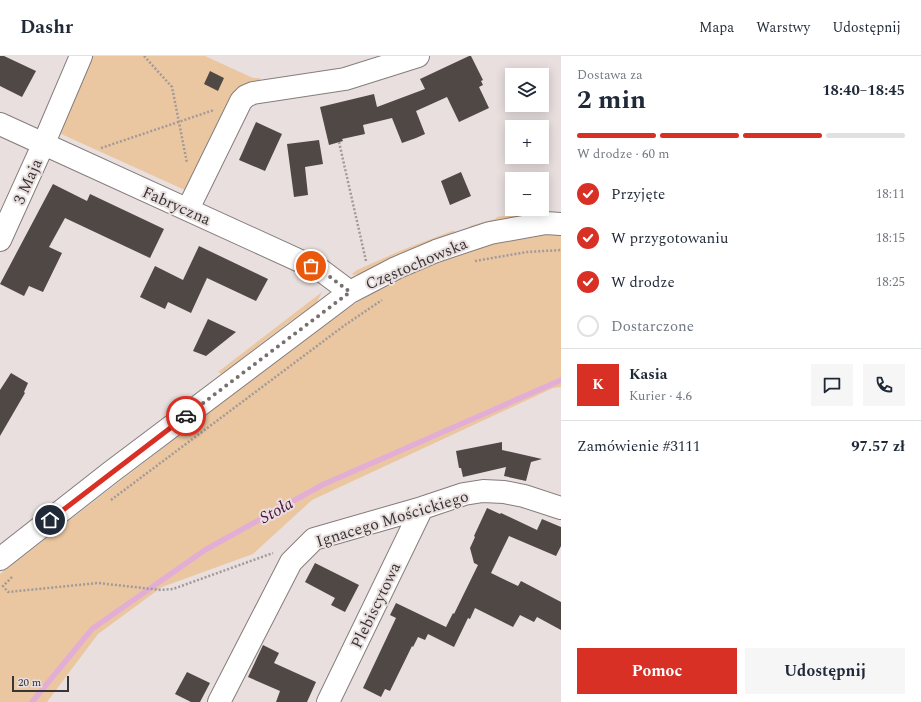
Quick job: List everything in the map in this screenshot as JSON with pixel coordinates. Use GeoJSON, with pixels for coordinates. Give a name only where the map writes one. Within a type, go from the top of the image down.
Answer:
{"type":"FeatureCollection","features":[{"type":"Feature","properties":{"kind":"street","name":"3 Maja"},"geometry":{"type":"LineString","coordinates":[[0,240],[81,56]]}},
{"type":"Feature","properties":{"kind":"street"},"geometry":{"type":"LineString","coordinates":[[188,209],[241,101],[246,96],[253,93],[345,78],[418,56]]}},
{"type":"Feature","properties":{"kind":"street","name":"Fabryczna"},"geometry":{"type":"LineString","coordinates":[[0,124],[322,271],[350,292]]}},
{"type":"Feature","properties":{"kind":"street","name":"Częstochowska"},"geometry":{"type":"LineString","coordinates":[[0,558],[111,472],[350,292],[396,268],[436,251],[490,233],[546,223],[561,224]]}},
{"type":"Feature","properties":{"kind":"street","name":"Ignacego Mościckiego"},"geometry":{"type":"LineString","coordinates":[[219,702],[291,562],[314,539],[422,508],[464,494],[483,491],[504,492],[524,496],[561,508]]}},
{"type":"Feature","properties":{"kind":"street","name":"Plebiscytowa"},"geometry":{"type":"LineString","coordinates":[[328,702],[422,508]]}},
{"type":"Feature","properties":{"kind":"path"},"geometry":{"type":"LineString","coordinates":[[144,56],[172,87],[188,167]]}},
{"type":"Feature","properties":{"kind":"path"},"geometry":{"type":"LineString","coordinates":[[99,149],[241,101]]}},
{"type":"Feature","properties":{"kind":"path"},"geometry":{"type":"LineString","coordinates":[[339,142],[367,264]]}},
{"type":"Feature","properties":{"kind":"path"},"geometry":{"type":"LineString","coordinates":[[473,262],[492,257],[527,252],[561,250]]}},
{"type":"Feature","properties":{"kind":"path"},"geometry":{"type":"LineString","coordinates":[[107,504],[338,330],[387,297]]}},
{"type":"Feature","properties":{"kind":"path"},"geometry":{"type":"LineString","coordinates":[[12,576],[3,586],[8,592],[98,584],[161,590],[185,585],[276,551]]}},
{"type":"Feature","properties":{"kind":"path"},"geometry":{"type":"LineString","coordinates":[[0,587],[9,581]]}},
{"type":"Feature","properties":{"kind":"shaded area"},"geometry":{"type":"Polygon","coordinates":[[[91,56],[205,56],[253,78],[260,78],[261,82],[234,96],[227,103],[187,191],[59,133],[91,56]]]}},
{"type":"Feature","properties":{"kind":"shaded area"},"geometry":{"type":"Polygon","coordinates":[[[505,215],[529,216],[471,230],[469,228],[470,226],[495,219],[505,215]]]}},
{"type":"Feature","properties":{"kind":"shaded area"},"geometry":{"type":"Polygon","coordinates":[[[455,231],[455,234],[366,273],[352,274],[357,270],[402,250],[455,231]]]}},
{"type":"Feature","properties":{"kind":"shaded area"},"geometry":{"type":"Polygon","coordinates":[[[545,234],[561,234],[561,387],[553,388],[312,500],[253,554],[162,587],[98,634],[47,702],[0,702],[0,574],[324,323],[390,282],[464,250],[508,240],[545,234]]]}},
{"type":"Feature","properties":{"kind":"shaded area"},"geometry":{"type":"Polygon","coordinates":[[[322,292],[316,304],[288,323],[222,374],[218,372],[322,292]]]}},
{"type":"Feature","properties":{"kind":"building"},"geometry":{"type":"Polygon","coordinates":[[[0,56],[4,56],[36,71],[22,97],[0,86],[0,56]]]}},
{"type":"Feature","properties":{"kind":"building"},"geometry":{"type":"Polygon","coordinates":[[[471,56],[483,80],[481,81],[483,85],[479,87],[489,108],[459,122],[447,97],[416,111],[425,134],[416,138],[402,143],[392,118],[363,125],[365,134],[342,139],[343,141],[329,145],[320,107],[374,94],[377,107],[425,89],[420,79],[471,56]]]}},
{"type":"Feature","properties":{"kind":"building"},"geometry":{"type":"Polygon","coordinates":[[[210,71],[224,78],[218,91],[204,84],[210,71]]]}},
{"type":"Feature","properties":{"kind":"building"},"geometry":{"type":"Polygon","coordinates":[[[256,122],[282,134],[265,171],[239,160],[256,122]]]}},
{"type":"Feature","properties":{"kind":"building"},"geometry":{"type":"Polygon","coordinates":[[[319,140],[323,164],[305,167],[308,195],[294,197],[287,144],[319,140]]]}},
{"type":"Feature","properties":{"kind":"building"},"geometry":{"type":"Polygon","coordinates":[[[461,172],[471,196],[450,205],[441,181],[461,172]]]}},
{"type":"Feature","properties":{"kind":"building"},"geometry":{"type":"Polygon","coordinates":[[[53,184],[87,201],[90,194],[164,229],[150,258],[65,218],[49,247],[62,253],[43,292],[29,286],[24,296],[0,284],[53,184]]]}},
{"type":"Feature","properties":{"kind":"building"},"geometry":{"type":"Polygon","coordinates":[[[199,246],[268,279],[256,301],[207,278],[191,313],[168,302],[165,309],[140,297],[155,266],[183,280],[199,246]]]}},
{"type":"Feature","properties":{"kind":"building"},"geometry":{"type":"Polygon","coordinates":[[[208,319],[236,332],[206,356],[193,351],[208,319]]]}},
{"type":"Feature","properties":{"kind":"building"},"geometry":{"type":"Polygon","coordinates":[[[11,373],[28,383],[24,392],[25,393],[0,436],[0,390],[11,373]]]}},
{"type":"Feature","properties":{"kind":"building"},"geometry":{"type":"Polygon","coordinates":[[[502,442],[502,450],[542,459],[531,462],[526,481],[504,476],[506,467],[463,477],[461,468],[459,468],[456,451],[502,442]]]}},
{"type":"Feature","properties":{"kind":"building"},"geometry":{"type":"Polygon","coordinates":[[[487,508],[537,530],[542,519],[561,527],[561,546],[556,556],[509,536],[491,573],[518,586],[521,581],[561,602],[561,630],[537,617],[534,622],[520,615],[513,627],[475,608],[470,619],[468,618],[454,647],[428,634],[425,640],[418,637],[390,691],[385,689],[381,697],[363,688],[396,618],[390,615],[396,603],[446,627],[478,565],[474,563],[470,548],[487,508]]]}},
{"type":"Feature","properties":{"kind":"building"},"geometry":{"type":"Polygon","coordinates":[[[315,563],[359,585],[345,612],[331,605],[335,598],[305,582],[315,563]]]}},
{"type":"Feature","properties":{"kind":"building"},"geometry":{"type":"Polygon","coordinates":[[[263,645],[279,653],[274,663],[316,682],[307,702],[276,702],[280,691],[248,677],[263,645]]]}},
{"type":"Feature","properties":{"kind":"building"},"geometry":{"type":"Polygon","coordinates":[[[187,672],[210,683],[200,702],[191,702],[175,694],[187,672]]]}},
{"type":"Feature","properties":{"kind":"waterway","name":"Stoła"},"geometry":{"type":"LineString","coordinates":[[32,702],[92,629],[205,550],[322,485],[561,380]]}},
{"type":"Feature","properties":{"kind":"way so far"},"geometry":{"type":"LineString","coordinates":[[186,416],[350,292],[322,271],[311,266]]}},
{"type":"Feature","properties":{"kind":"route"},"geometry":{"type":"LineString","coordinates":[[50,520],[186,416]]}}]}
